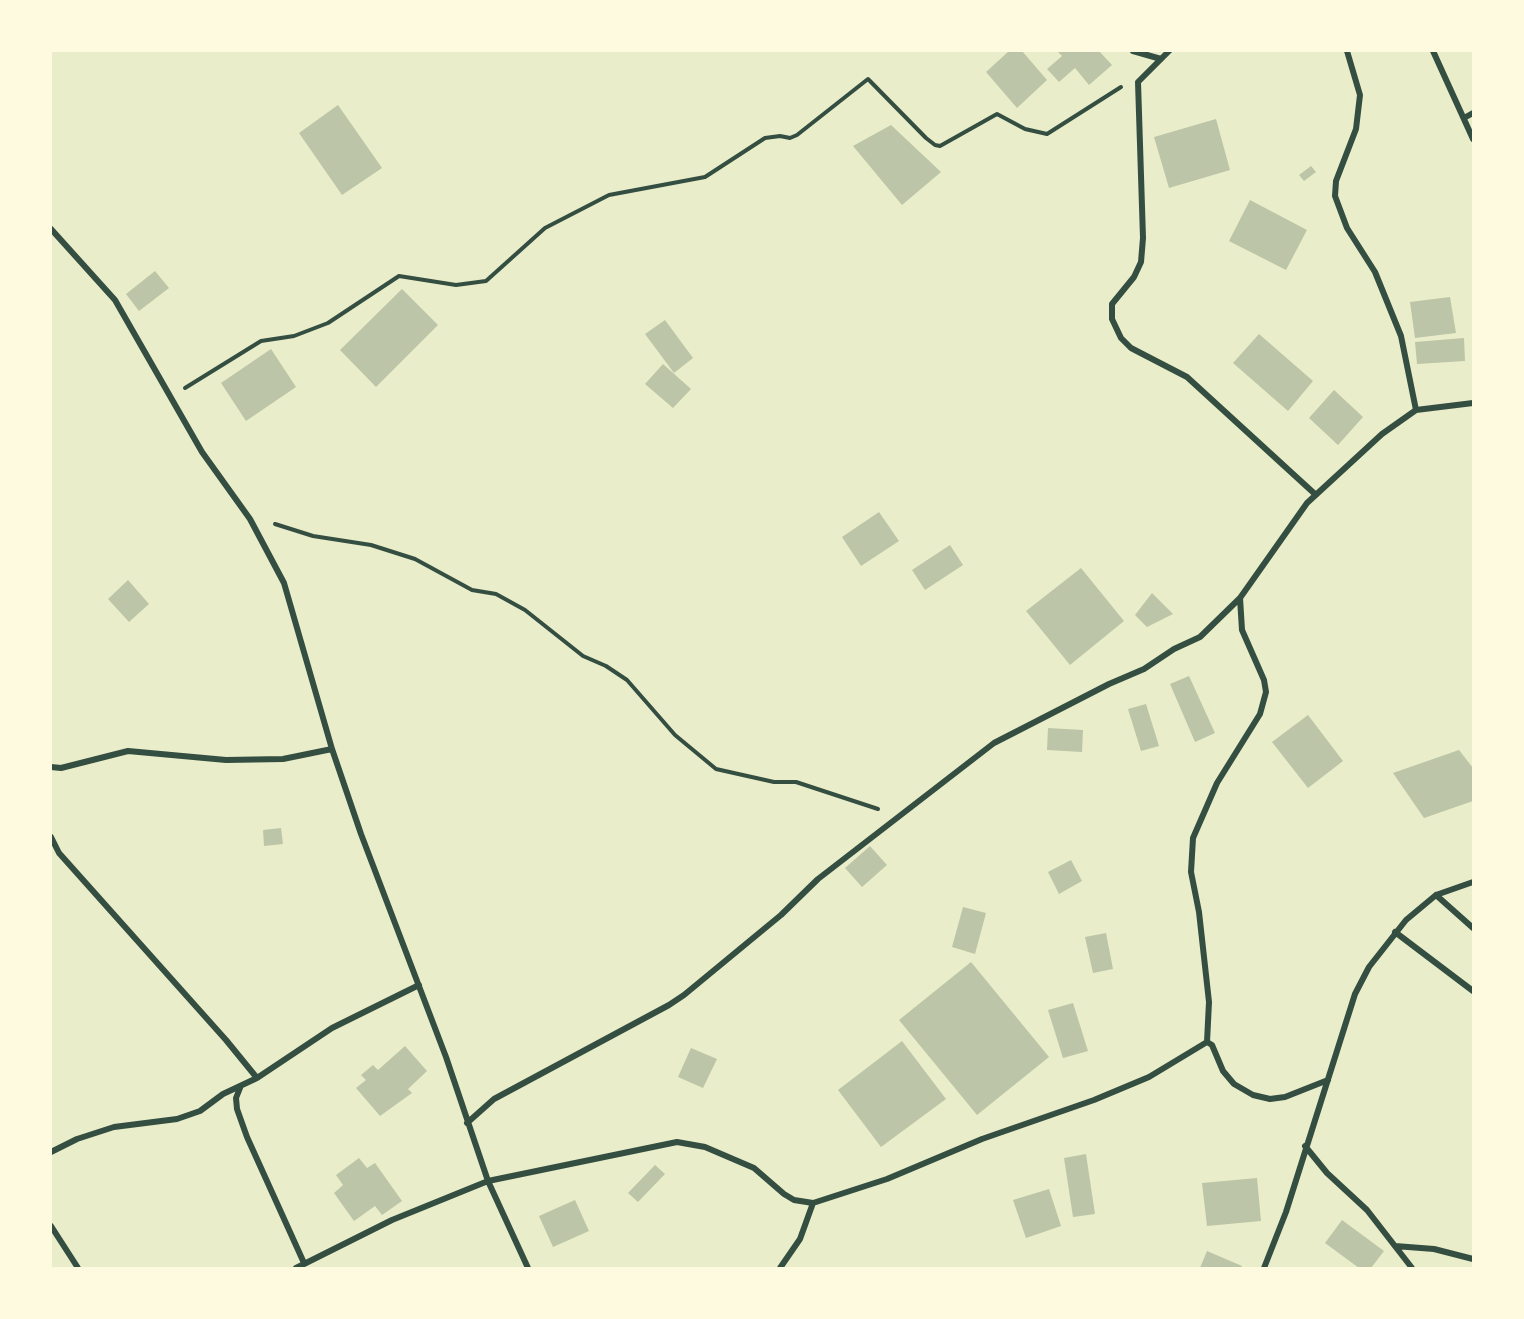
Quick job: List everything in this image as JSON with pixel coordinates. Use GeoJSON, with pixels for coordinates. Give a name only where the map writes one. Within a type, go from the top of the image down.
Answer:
{"type":"FeatureCollection","features":[{"type":"Feature","properties":{"kind":"street"},"geometry":{"type":"LineString","coordinates":[[1133,51],[1161,59]]}},
{"type":"Feature","properties":{"kind":"street"},"geometry":{"type":"LineString","coordinates":[[1169,51],[1138,81],[1143,238],[1141,262],[1134,277],[1112,304],[1112,319],[1121,338],[1131,348],[1187,377],[1316,495]]}},
{"type":"Feature","properties":{"kind":"street"},"geometry":{"type":"LineString","coordinates":[[1347,51],[1360,95],[1356,129],[1336,182],[1335,196],[1347,228],[1375,272],[1401,336],[1416,410]]}},
{"type":"Feature","properties":{"kind":"street"},"geometry":{"type":"LineString","coordinates":[[1433,51],[1473,139]]}},
{"type":"Feature","properties":{"kind":"street"},"geometry":{"type":"LineString","coordinates":[[1464,118],[1473,113]]}},
{"type":"Feature","properties":{"kind":"street"},"geometry":{"type":"LineString","coordinates":[[51,229],[115,300],[202,452],[250,519],[284,583],[332,749],[488,1181],[528,1268]]}},
{"type":"Feature","properties":{"kind":"street"},"geometry":{"type":"LineString","coordinates":[[467,1123],[494,1099],[684,995],[781,915],[818,879],[994,743],[1109,684],[1144,669],[1174,649],[1200,637],[1240,598],[1307,503],[1382,434],[1416,410],[1473,403]]}},
{"type":"Feature","properties":{"kind":"street"},"geometry":{"type":"LineString","coordinates":[[1207,1042],[1209,1002],[1199,912],[1191,872],[1193,838],[1217,783],[1260,714],[1266,692],[1264,680],[1242,630],[1240,598]]}},
{"type":"Feature","properties":{"kind":"street"},"geometry":{"type":"LineString","coordinates":[[51,767],[61,768],[128,751],[226,760],[283,759],[332,749]]}},
{"type":"Feature","properties":{"kind":"street"},"geometry":{"type":"LineString","coordinates":[[51,837],[59,853],[226,1040],[257,1078]]}},
{"type":"Feature","properties":{"kind":"street"},"geometry":{"type":"LineString","coordinates":[[1264,1268],[1286,1212],[1305,1146],[1355,994],[1369,967],[1395,932],[1436,895],[1473,882]]}},
{"type":"Feature","properties":{"kind":"street"},"geometry":{"type":"LineString","coordinates":[[1436,895],[1473,928]]}},
{"type":"Feature","properties":{"kind":"street"},"geometry":{"type":"LineString","coordinates":[[1395,932],[1473,990]]}},
{"type":"Feature","properties":{"kind":"street"},"geometry":{"type":"LineString","coordinates":[[51,1152],[77,1139],[114,1127],[177,1119],[200,1111],[224,1094],[257,1078],[332,1028],[419,985]]}},
{"type":"Feature","properties":{"kind":"street"},"geometry":{"type":"LineString","coordinates":[[1207,1042],[1212,1045],[1223,1071],[1234,1084],[1253,1095],[1270,1099],[1286,1097],[1328,1080]]}},
{"type":"Feature","properties":{"kind":"street"},"geometry":{"type":"LineString","coordinates":[[296,1268],[392,1220],[488,1181],[677,1142],[705,1147],[754,1168],[794,1200],[813,1203],[887,1179],[982,1139],[1094,1100],[1149,1077],[1207,1042]]}},
{"type":"Feature","properties":{"kind":"street"},"geometry":{"type":"LineString","coordinates":[[240,1088],[236,1098],[237,1109],[247,1137],[304,1263]]}},
{"type":"Feature","properties":{"kind":"street"},"geometry":{"type":"LineString","coordinates":[[1305,1146],[1328,1173],[1367,1210],[1412,1268]]}},
{"type":"Feature","properties":{"kind":"street"},"geometry":{"type":"LineString","coordinates":[[780,1268],[800,1239],[813,1203]]}},
{"type":"Feature","properties":{"kind":"street"},"geometry":{"type":"LineString","coordinates":[[51,1226],[78,1268]]}},
{"type":"Feature","properties":{"kind":"street"},"geometry":{"type":"LineString","coordinates":[[1395,1246],[1434,1248],[1473,1259]]}},
{"type":"Feature","properties":{"kind":"path"},"geometry":{"type":"LineString","coordinates":[[170,397],[261,341],[294,336],[327,323],[399,276],[456,285],[486,281],[545,228],[609,195],[705,177],[765,138],[780,136],[790,138],[797,135],[868,79],[926,138],[940,146],[997,114],[1025,129],[1047,134],[1116,89],[1138,81]]}},
{"type":"Feature","properties":{"kind":"path"},"geometry":{"type":"LineString","coordinates":[[250,519],[314,536],[371,545],[415,559],[472,590],[496,594],[548,626],[566,645],[627,680],[675,735],[716,769],[774,782],[796,782],[856,800],[898,818]]}},
{"type":"Feature","properties":{"kind":"building"},"geometry":{"type":"Polygon","coordinates":[[[1009,51],[1022,51],[1047,80],[1017,108],[986,72],[1009,51]]]}},
{"type":"Feature","properties":{"kind":"building"},"geometry":{"type":"Polygon","coordinates":[[[1057,51],[1099,51],[1112,65],[1089,85],[1075,68],[1059,82],[1047,69],[1062,56],[1057,51]]]}},
{"type":"Feature","properties":{"kind":"building"},"geometry":{"type":"Polygon","coordinates":[[[338,105],[382,168],[342,195],[299,133],[338,105]]]}},
{"type":"Feature","properties":{"kind":"building"},"geometry":{"type":"Polygon","coordinates":[[[1216,119],[1230,170],[1169,188],[1154,137],[1216,119]]]}},
{"type":"Feature","properties":{"kind":"building"},"geometry":{"type":"Polygon","coordinates":[[[891,125],[941,172],[902,205],[853,146],[891,125]]]}},
{"type":"Feature","properties":{"kind":"building"},"geometry":{"type":"Polygon","coordinates":[[[1311,166],[1316,172],[1304,181],[1299,175],[1311,166]]]}},
{"type":"Feature","properties":{"kind":"building"},"geometry":{"type":"Polygon","coordinates":[[[1250,200],[1307,230],[1286,270],[1229,241],[1250,200]]]}},
{"type":"Feature","properties":{"kind":"building"},"geometry":{"type":"Polygon","coordinates":[[[155,271],[169,288],[139,311],[126,294],[155,271]]]}},
{"type":"Feature","properties":{"kind":"building"},"geometry":{"type":"Polygon","coordinates":[[[402,289],[438,325],[376,387],[340,350],[402,289]]]}},
{"type":"Feature","properties":{"kind":"building"},"geometry":{"type":"Polygon","coordinates":[[[1450,297],[1456,333],[1415,338],[1410,302],[1450,297]]]}},
{"type":"Feature","properties":{"kind":"building"},"geometry":{"type":"Polygon","coordinates":[[[665,320],[693,358],[674,373],[645,334],[665,320]]]}},
{"type":"Feature","properties":{"kind":"building"},"geometry":{"type":"Polygon","coordinates":[[[1259,334],[1313,381],[1288,411],[1233,363],[1259,334]]]}},
{"type":"Feature","properties":{"kind":"building"},"geometry":{"type":"Polygon","coordinates":[[[1464,338],[1465,361],[1417,364],[1415,342],[1464,338]]]}},
{"type":"Feature","properties":{"kind":"building"},"geometry":{"type":"Polygon","coordinates":[[[271,349],[296,387],[246,421],[221,383],[271,349]]]}},
{"type":"Feature","properties":{"kind":"building"},"geometry":{"type":"Polygon","coordinates":[[[663,364],[691,389],[673,408],[645,384],[663,364]]]}},
{"type":"Feature","properties":{"kind":"building"},"geometry":{"type":"Polygon","coordinates":[[[1334,390],[1363,417],[1338,445],[1309,418],[1334,390]]]}},
{"type":"Feature","properties":{"kind":"building"},"geometry":{"type":"Polygon","coordinates":[[[879,512],[899,541],[861,566],[842,537],[879,512]]]}},
{"type":"Feature","properties":{"kind":"building"},"geometry":{"type":"Polygon","coordinates":[[[950,545],[963,565],[925,590],[912,570],[950,545]]]}},
{"type":"Feature","properties":{"kind":"building"},"geometry":{"type":"Polygon","coordinates":[[[1081,568],[1124,621],[1070,665],[1026,611],[1081,568]]]}},
{"type":"Feature","properties":{"kind":"building"},"geometry":{"type":"Polygon","coordinates":[[[128,580],[149,604],[129,622],[108,599],[128,580]]]}},
{"type":"Feature","properties":{"kind":"building"},"geometry":{"type":"Polygon","coordinates":[[[1152,593],[1173,614],[1147,627],[1135,615],[1152,593]]]}},
{"type":"Feature","properties":{"kind":"building"},"geometry":{"type":"Polygon","coordinates":[[[1189,676],[1215,733],[1195,742],[1170,684],[1189,676]]]}},
{"type":"Feature","properties":{"kind":"building"},"geometry":{"type":"Polygon","coordinates":[[[1146,704],[1159,746],[1141,751],[1128,709],[1146,704]]]}},
{"type":"Feature","properties":{"kind":"building"},"geometry":{"type":"Polygon","coordinates":[[[1308,715],[1343,761],[1308,788],[1272,742],[1308,715]]]}},
{"type":"Feature","properties":{"kind":"building"},"geometry":{"type":"Polygon","coordinates":[[[1048,728],[1083,730],[1082,752],[1047,750],[1048,728]]]}},
{"type":"Feature","properties":{"kind":"building"},"geometry":{"type":"Polygon","coordinates":[[[1459,750],[1473,768],[1473,801],[1424,818],[1393,773],[1459,750]]]}},
{"type":"Feature","properties":{"kind":"building"},"geometry":{"type":"Polygon","coordinates":[[[281,828],[283,844],[264,846],[263,830],[281,828]]]}},
{"type":"Feature","properties":{"kind":"building"},"geometry":{"type":"Polygon","coordinates":[[[870,846],[887,865],[862,887],[845,868],[870,846]]]}},
{"type":"Feature","properties":{"kind":"building"},"geometry":{"type":"Polygon","coordinates":[[[1071,860],[1082,881],[1059,894],[1048,872],[1071,860]]]}},
{"type":"Feature","properties":{"kind":"building"},"geometry":{"type":"Polygon","coordinates":[[[963,907],[986,913],[975,954],[952,947],[963,907]]]}},
{"type":"Feature","properties":{"kind":"building"},"geometry":{"type":"Polygon","coordinates":[[[1106,933],[1113,969],[1093,973],[1085,937],[1106,933]]]}},
{"type":"Feature","properties":{"kind":"building"},"geometry":{"type":"Polygon","coordinates":[[[971,962],[1049,1057],[977,1115],[899,1020],[971,962]]]}},
{"type":"Feature","properties":{"kind":"building"},"geometry":{"type":"Polygon","coordinates":[[[1073,1003],[1088,1051],[1063,1058],[1048,1010],[1073,1003]]]}},
{"type":"Feature","properties":{"kind":"building"},"geometry":{"type":"Polygon","coordinates":[[[902,1041],[946,1099],[881,1147],[838,1090],[902,1041]]]}},
{"type":"Feature","properties":{"kind":"building"},"geometry":{"type":"Polygon","coordinates":[[[405,1046],[427,1071],[408,1089],[412,1093],[380,1116],[356,1088],[366,1080],[361,1075],[373,1065],[378,1070],[405,1046]]]}},
{"type":"Feature","properties":{"kind":"building"},"geometry":{"type":"Polygon","coordinates":[[[691,1048],[717,1059],[703,1088],[678,1077],[691,1048]]]}},
{"type":"Feature","properties":{"kind":"building"},"geometry":{"type":"Polygon","coordinates":[[[1086,1154],[1095,1214],[1073,1217],[1064,1158],[1086,1154]]]}},
{"type":"Feature","properties":{"kind":"building"},"geometry":{"type":"Polygon","coordinates":[[[359,1158],[367,1168],[375,1163],[402,1201],[382,1215],[375,1206],[354,1221],[334,1193],[343,1185],[336,1175],[359,1158]]]}},
{"type":"Feature","properties":{"kind":"building"},"geometry":{"type":"Polygon","coordinates":[[[655,1165],[665,1174],[638,1202],[628,1193],[655,1165]]]}},
{"type":"Feature","properties":{"kind":"building"},"geometry":{"type":"Polygon","coordinates":[[[1257,1178],[1261,1221],[1207,1226],[1202,1183],[1257,1178]]]}},
{"type":"Feature","properties":{"kind":"building"},"geometry":{"type":"Polygon","coordinates":[[[1049,1189],[1061,1226],[1026,1238],[1013,1200],[1049,1189]]]}},
{"type":"Feature","properties":{"kind":"building"},"geometry":{"type":"Polygon","coordinates":[[[575,1200],[589,1231],[553,1247],[539,1216],[575,1200]]]}},
{"type":"Feature","properties":{"kind":"building"},"geometry":{"type":"Polygon","coordinates":[[[1342,1220],[1384,1251],[1371,1268],[1359,1268],[1325,1243],[1342,1220]]]}},
{"type":"Feature","properties":{"kind":"building"},"geometry":{"type":"Polygon","coordinates":[[[1207,1251],[1242,1266],[1241,1268],[1200,1268],[1207,1251]]]}}]}
